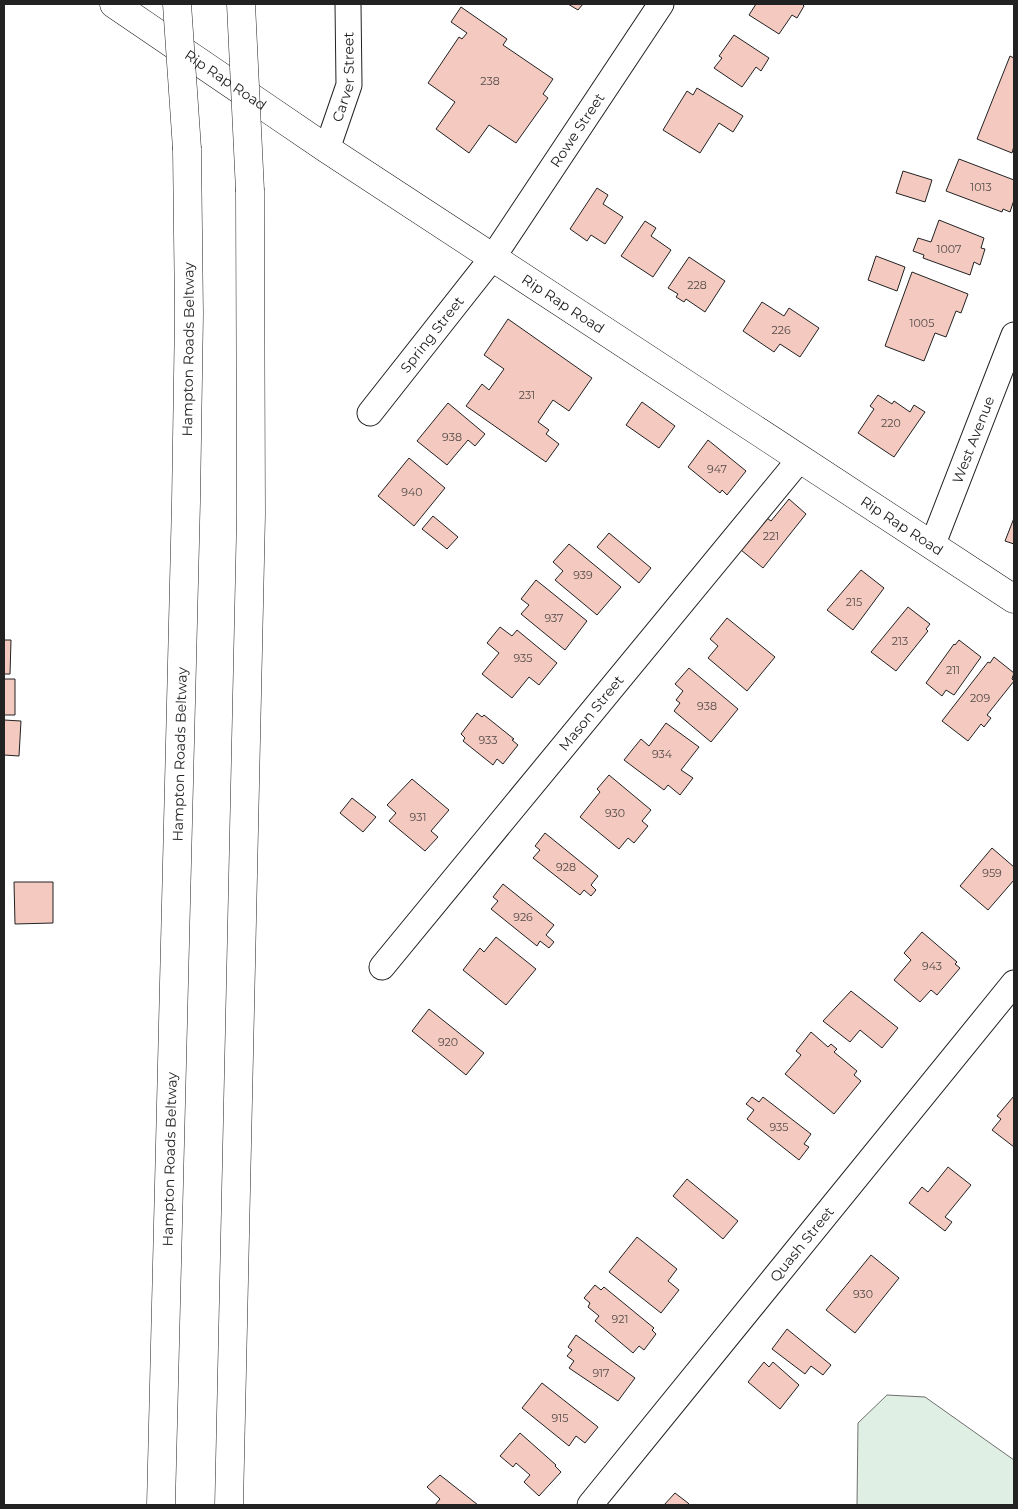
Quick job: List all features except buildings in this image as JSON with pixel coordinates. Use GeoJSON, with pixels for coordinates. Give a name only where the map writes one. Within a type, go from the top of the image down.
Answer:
{"type":"FeatureCollection","features":[{"type":"Feature","properties":{"kind":"main road","name":"Rip Rap Road"},"geometry":{"type":"LineString","coordinates":[[114,4],[327,149],[1014,599]]}},
{"type":"Feature","properties":{"kind":"main road","name":"Hampton Roads Beltway"},"geometry":{"type":"LineString","coordinates":[[161,1505],[189,314],[187,149],[177,4]]}},
{"type":"Feature","properties":{"kind":"main road"},"geometry":{"type":"LineString","coordinates":[[229,1505],[251,515],[250,191],[241,4]]}},
{"type":"Feature","properties":{"kind":"street","name":"Carver Street"},"geometry":{"type":"LineString","coordinates":[[327,149],[348,85],[348,4]]}},
{"type":"Feature","properties":{"kind":"street","name":"Rowe Street"},"geometry":{"type":"LineString","coordinates":[[493,256],[661,4]]}},
{"type":"Feature","properties":{"kind":"street","name":"Spring Street"},"geometry":{"type":"LineString","coordinates":[[370,413],[493,256]]}},
{"type":"Feature","properties":{"kind":"street","name":"West Avenue"},"geometry":{"type":"LineString","coordinates":[[932,546],[1014,335]]}},
{"type":"Feature","properties":{"kind":"street","name":"Mason Street"},"geometry":{"type":"LineString","coordinates":[[382,967],[800,459]]}},
{"type":"Feature","properties":{"kind":"street","name":"Quash Street"},"geometry":{"type":"LineString","coordinates":[[590,1505],[1014,983]]}},
{"type":"Feature","properties":{"kind":"green space"},"geometry":{"type":"Polygon","coordinates":[[[887,1395],[925,1397],[1014,1460],[1014,1505],[857,1505],[858,1423],[887,1395]]]}}]}
